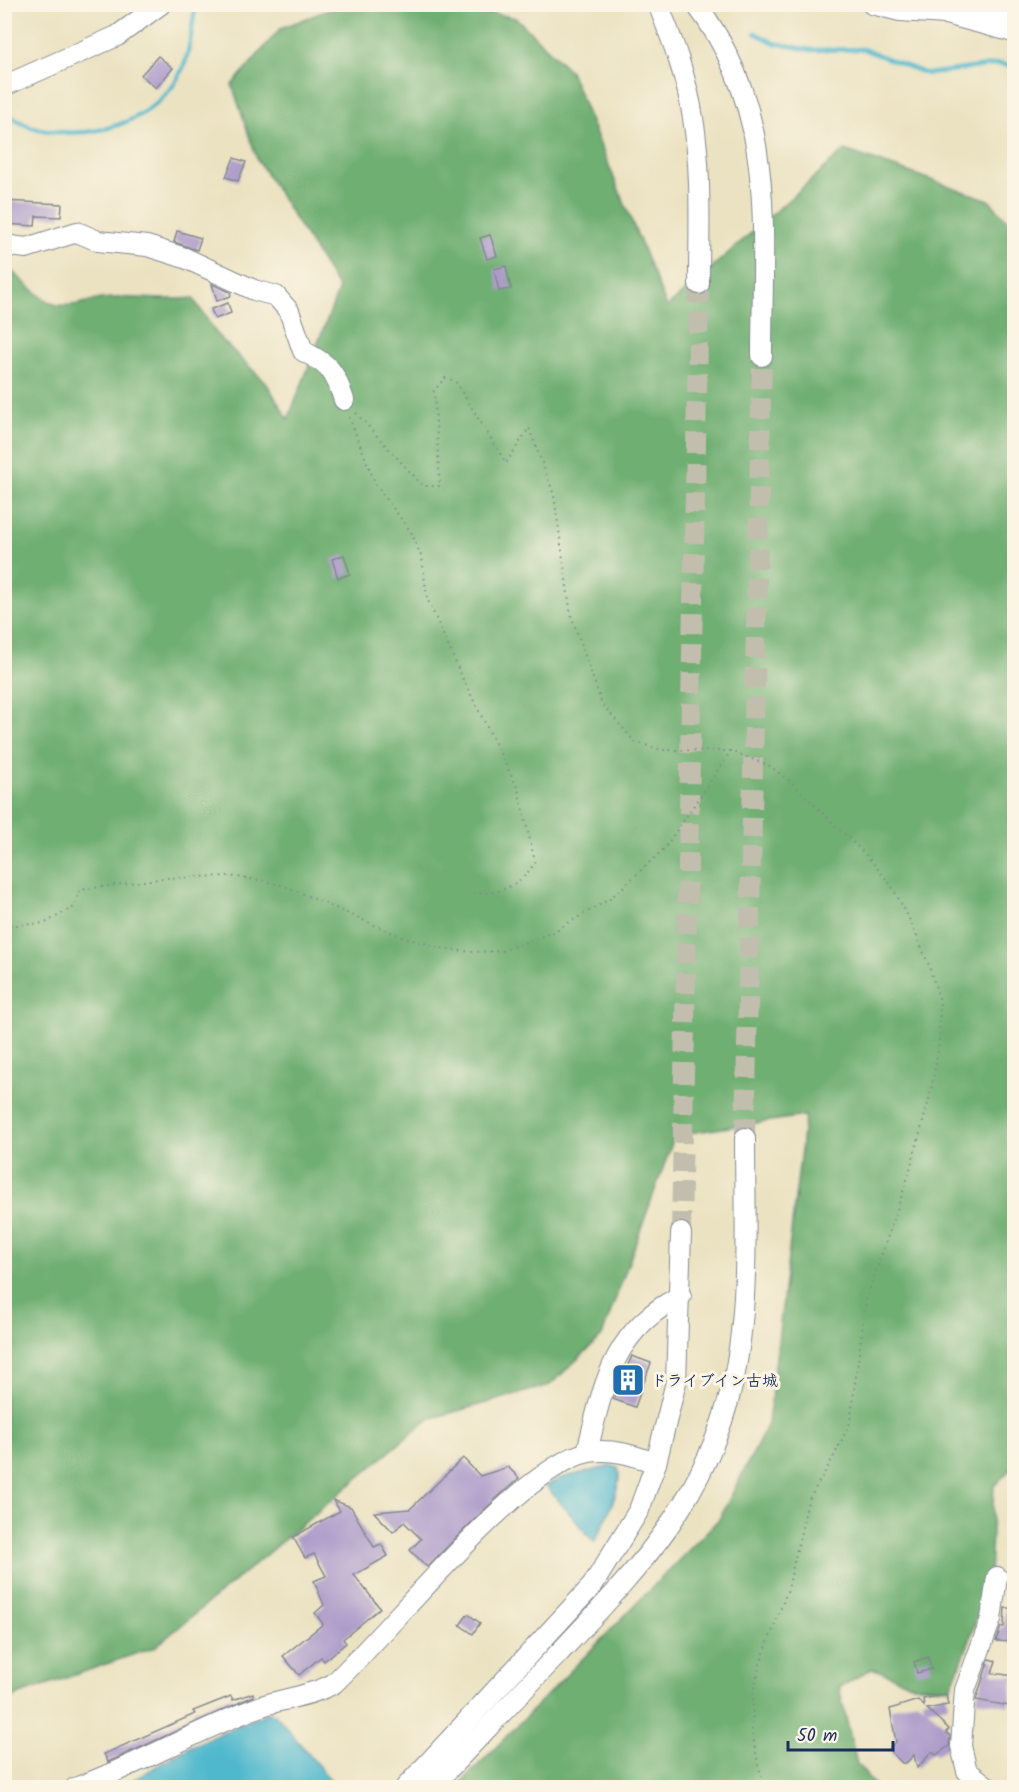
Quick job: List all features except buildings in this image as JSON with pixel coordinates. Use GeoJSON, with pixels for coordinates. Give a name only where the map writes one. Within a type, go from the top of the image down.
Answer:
{"type":"FeatureCollection","features":[{"type":"Feature","properties":{"kind":"street"},"geometry":{"type":"LineString","coordinates":[[4,86],[117,36],[161,4]]}},
{"type":"Feature","properties":{"kind":"street"},"geometry":{"type":"LineString","coordinates":[[658,4],[678,55],[693,118],[698,176],[699,284]]}},
{"type":"Feature","properties":{"kind":"street"},"geometry":{"type":"LineString","coordinates":[[696,4],[708,19],[734,68],[746,99],[761,162],[762,356]]}},
{"type":"Feature","properties":{"kind":"street"},"geometry":{"type":"LineString","coordinates":[[872,4],[900,11],[946,14],[1014,32]]}},
{"type":"Feature","properties":{"kind":"street"},"geometry":{"type":"LineString","coordinates":[[982,4],[1014,24]]}},
{"type":"Feature","properties":{"kind":"street"},"geometry":{"type":"LineString","coordinates":[[4,245],[26,248],[77,232],[98,241],[147,246],[185,258],[254,290],[276,296],[289,311],[303,351],[327,363],[338,379],[344,400]]}},
{"type":"Feature","properties":{"kind":"street"},"geometry":{"type":"LineString","coordinates":[[431,1788],[650,1555],[688,1497],[705,1463],[733,1382],[740,1340],[745,1244],[745,1138]]}},
{"type":"Feature","properties":{"kind":"street"},"geometry":{"type":"LineString","coordinates":[[405,1788],[592,1586],[639,1510],[656,1463],[676,1382],[681,1296],[681,1233]]}},
{"type":"Feature","properties":{"kind":"street"},"geometry":{"type":"LineString","coordinates":[[587,1452],[603,1383],[623,1346],[647,1316],[658,1307],[681,1296]]}},
{"type":"Feature","properties":{"kind":"street"},"geometry":{"type":"LineString","coordinates":[[75,1788],[263,1706],[319,1692],[333,1684],[515,1498],[543,1475],[587,1452],[608,1450],[656,1463]]}},
{"type":"Feature","properties":{"kind":"street"},"geometry":{"type":"LineString","coordinates":[[958,1788],[963,1760],[965,1690],[991,1619],[997,1577]]}},
{"type":"Feature","properties":{"kind":"street"},"geometry":{"type":"LineString","coordinates":[[963,1760],[967,1771],[989,1788]]}},
{"type":"Feature","properties":{"kind":"path"},"geometry":{"type":"LineString","coordinates":[[344,400],[423,486],[440,486],[434,391],[445,378],[455,381],[506,463],[530,428],[554,495],[571,615],[602,704],[635,742],[662,750],[731,751],[770,766],[868,856],[891,885],[908,916],[928,963],[940,1001],[939,1044],[930,1096],[908,1177],[866,1300],[850,1423],[808,1501],[788,1589],[760,1664],[753,1694],[752,1731],[758,1765],[766,1788]]}},
{"type":"Feature","properties":{"kind":"path"},"geometry":{"type":"LineString","coordinates":[[344,400],[351,426],[376,485],[411,532],[422,558],[427,598],[461,675],[518,789],[535,862],[529,872],[507,889],[489,894],[473,893]]}},
{"type":"Feature","properties":{"kind":"path"},"geometry":{"type":"LineString","coordinates":[[4,926],[45,923],[74,907],[80,890],[159,878],[229,876],[285,886],[402,937],[442,948],[471,952],[501,951],[559,929],[611,898],[664,849],[731,751]]}},
{"type":"Feature","properties":{"kind":"green space"},"geometry":{"type":"Polygon","coordinates":[[[344,4],[451,5],[516,18],[570,71],[667,307],[845,150],[989,200],[1014,228],[1014,1466],[994,1486],[990,1577],[966,1651],[950,1688],[916,1686],[872,1668],[839,1688],[857,1764],[876,1787],[457,1787],[719,1519],[768,1424],[805,1116],[675,1135],[602,1336],[550,1385],[429,1419],[155,1647],[20,1694],[5,1704],[4,264],[40,296],[57,305],[74,305],[108,298],[193,298],[218,336],[267,384],[288,419],[339,289],[257,159],[232,85],[281,28],[344,4]]]}},
{"type":"Feature","properties":{"kind":"water"},"geometry":{"type":"Polygon","coordinates":[[[612,1466],[618,1468],[618,1484],[607,1516],[594,1542],[546,1486],[561,1478],[612,1466]]]}},
{"type":"Feature","properties":{"kind":"water"},"geometry":{"type":"Polygon","coordinates":[[[267,1713],[275,1714],[337,1788],[113,1788],[135,1779],[192,1746],[267,1713]]]}},
{"type":"Feature","properties":{"kind":"waterway"},"geometry":{"type":"LineString","coordinates":[[4,114],[29,126],[75,133],[120,124],[141,114],[159,101],[174,84],[185,63],[196,4]]}},
{"type":"Feature","properties":{"kind":"waterway"},"geometry":{"type":"LineString","coordinates":[[755,33],[775,43],[811,50],[863,49],[927,74],[1000,64],[1014,67]]}},
{"type":"Feature","properties":{"kind":"tunnel"},"geometry":{"type":"LineString","coordinates":[[681,1233],[699,284]]}},
{"type":"Feature","properties":{"kind":"tunnel"},"geometry":{"type":"LineString","coordinates":[[745,1138],[762,356]]}},
{"type":"Feature","properties":{"kind":"place","name":"ドライブイン古城"},"geometry":{"type":"Point","coordinates":[628,1380]}}]}
